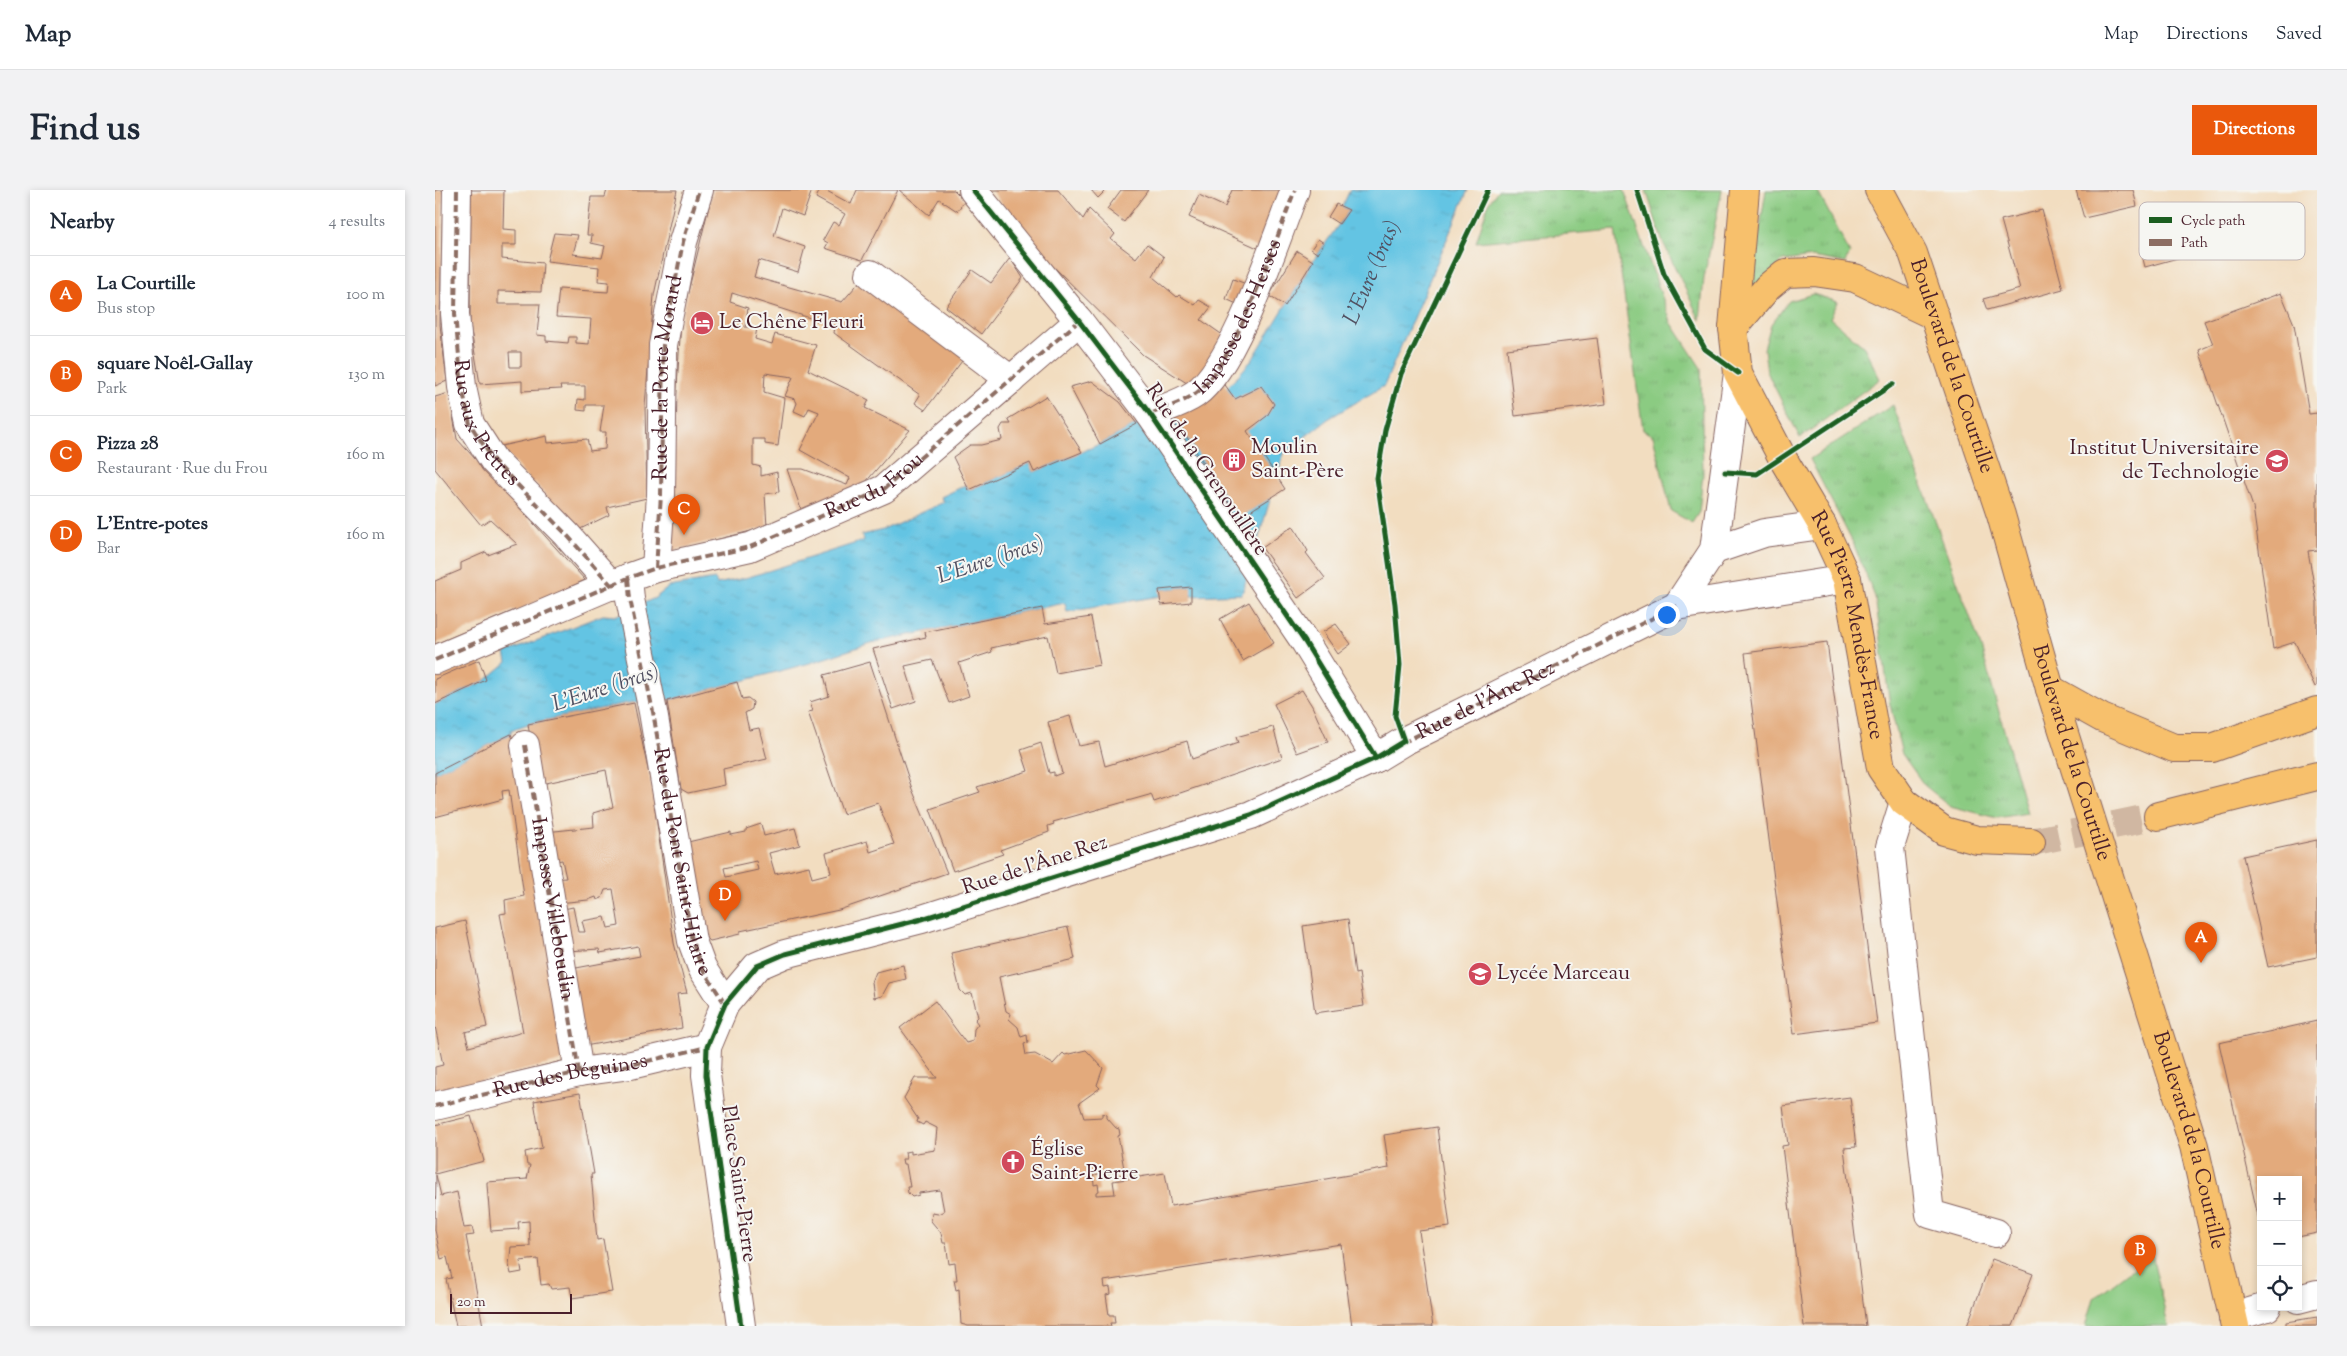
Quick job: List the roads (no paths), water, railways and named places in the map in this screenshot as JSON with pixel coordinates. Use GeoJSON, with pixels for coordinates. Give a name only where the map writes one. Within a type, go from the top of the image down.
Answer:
{"type":"FeatureCollection","features":[{"type":"Feature","properties":{"kind":"main road","name":"Rue Pierre Mendès-France"},"geometry":{"type":"LineString","coordinates":[[1745,190],[1733,328],[1737,373],[1783,459],[1822,526],[1847,579],[1881,768],[1904,802],[1944,831],[1977,840],[2031,842]]}},
{"type":"Feature","properties":{"kind":"main road","name":"Boulevard de la Courtille"},"geometry":{"type":"LineString","coordinates":[[1879,190],[1913,253],[2001,515],[2050,689],[2194,1146],[2234,1321]]}},
{"type":"Feature","properties":{"kind":"main road"},"geometry":{"type":"LineString","coordinates":[[1733,328],[1769,287],[1785,273],[1814,272],[1855,278],[1935,316]]}},
{"type":"Feature","properties":{"kind":"main road"},"geometry":{"type":"LineString","coordinates":[[2050,689],[2101,718],[2174,748],[2212,748],[2317,711]]}},
{"type":"Feature","properties":{"kind":"main road"},"geometry":{"type":"LineString","coordinates":[[2158,816],[2317,776]]}},
{"type":"Feature","properties":{"kind":"street","name":"Rue aux Prêtres"},"geometry":{"type":"LineString","coordinates":[[457,190],[455,314],[462,387],[470,424],[494,461],[623,588]]}},
{"type":"Feature","properties":{"kind":"street","name":"Rue de la Porte Morard"},"geometry":{"type":"LineString","coordinates":[[656,568],[661,495],[663,345],[683,242],[699,190]]}},
{"type":"Feature","properties":{"kind":"street","name":"Rue de la Grenouillère"},"geometry":{"type":"LineString","coordinates":[[973,190],[1079,321],[1149,414],[1305,642],[1376,758]]}},
{"type":"Feature","properties":{"kind":"street","name":"Impasse des Herses"},"geometry":{"type":"LineString","coordinates":[[1149,414],[1195,394],[1215,372],[1232,343],[1254,294],[1295,190]]}},
{"type":"Feature","properties":{"kind":"street"},"geometry":{"type":"LineString","coordinates":[[870,274],[1011,380]]}},
{"type":"Feature","properties":{"kind":"street","name":"Rue du Frou"},"geometry":{"type":"LineString","coordinates":[[435,660],[623,588],[656,568],[750,547],[884,489],[1079,321]]}},
{"type":"Feature","properties":{"kind":"street"},"geometry":{"type":"LineString","coordinates":[[1677,606],[1714,550],[1737,373]]}},
{"type":"Feature","properties":{"kind":"street"},"geometry":{"type":"LineString","coordinates":[[1714,550],[1764,533],[1822,526]]}},
{"type":"Feature","properties":{"kind":"street","name":"Rue de l'Âne Rez"},"geometry":{"type":"LineString","coordinates":[[707,1047],[725,1004],[757,966],[785,954],[922,919],[1251,815],[1376,758],[1404,741],[1677,606],[1847,579]]}},
{"type":"Feature","properties":{"kind":"street","name":"Rue du Pont Saint-Hilaire"},"geometry":{"type":"LineString","coordinates":[[623,588],[653,712],[692,942],[702,968],[725,1004]]}},
{"type":"Feature","properties":{"kind":"street","name":"Impasse Villeboudin"},"geometry":{"type":"LineString","coordinates":[[525,745],[579,1072]]}},
{"type":"Feature","properties":{"kind":"street"},"geometry":{"type":"LineString","coordinates":[[1904,802],[1890,847],[1930,1214],[1996,1233]]}},
{"type":"Feature","properties":{"kind":"street","name":"Rue des Béguines"},"geometry":{"type":"LineString","coordinates":[[435,1106],[579,1072],[632,1074],[707,1047]]}},
{"type":"Feature","properties":{"kind":"street","name":"Place Saint-Pierre"},"geometry":{"type":"LineString","coordinates":[[707,1047],[707,1075],[741,1326]]}},
{"type":"Feature","properties":{"kind":"street"},"geometry":{"type":"LineString","coordinates":[[2302,1298],[2317,1294]]}},
{"type":"Feature","properties":{"kind":"street"},"geometry":{"type":"LineString","coordinates":[[2234,1321],[2258,1311]]}},
{"type":"Feature","properties":{"kind":"water"},"geometry":{"type":"Polygon","coordinates":[[[1350,190],[1468,190],[1384,386],[1328,419],[1284,453],[1242,594],[1191,596],[1190,587],[1160,590],[1160,596],[1067,612],[1065,603],[871,643],[810,663],[674,699],[628,703],[528,724],[511,730],[511,734],[435,773],[435,704],[486,680],[507,662],[505,653],[603,615],[615,616],[655,598],[669,587],[715,579],[717,584],[749,577],[863,541],[862,535],[883,530],[944,502],[941,497],[966,485],[969,490],[1030,463],[1034,472],[1100,444],[1137,424],[1213,391],[1227,388],[1252,360],[1313,261],[1349,210],[1342,207],[1350,190]],[[1289,373],[1235,400],[1270,434],[1273,432],[1271,410],[1279,401],[1291,375],[1289,373]]]}},
{"type":"Feature","properties":{"kind":"waterway","name":"L'Eure (bras)"},"geometry":{"type":"LineString","coordinates":[[1193,465],[1348,331],[1409,190]]}},
{"type":"Feature","properties":{"kind":"tunnel"},"geometry":{"type":"LineString","coordinates":[[2031,842],[2158,816]]}},
{"type":"Feature","properties":{"kind":"place","name":"Le Chêne Fleuri"},"geometry":{"type":"Point","coordinates":[702,323]}},
{"type":"Feature","properties":{"kind":"place","name":"Moulin Saint-Père"},"geometry":{"type":"Point","coordinates":[1234,460]}},
{"type":"Feature","properties":{"kind":"place","name":"Institut Universitaire de Technologie"},"geometry":{"type":"Point","coordinates":[2277,461]}},
{"type":"Feature","properties":{"kind":"place","name":"Pizza 28"},"geometry":{"type":"Point","coordinates":[684,535]}},
{"type":"Feature","properties":{"kind":"place","name":"L'Entre-potes"},"geometry":{"type":"Point","coordinates":[725,921]}},
{"type":"Feature","properties":{"kind":"place","name":"La Courtille"},"geometry":{"type":"Point","coordinates":[2201,963]}},
{"type":"Feature","properties":{"kind":"place","name":"Lycée Marceau"},"geometry":{"type":"Point","coordinates":[1480,974]}},
{"type":"Feature","properties":{"kind":"place","name":"Église Saint-Pierre"},"geometry":{"type":"Point","coordinates":[1013,1162]}},
{"type":"Feature","properties":{"kind":"place","name":"square Noêl-Gallay"},"geometry":{"type":"Point","coordinates":[2140,1276]}}]}
